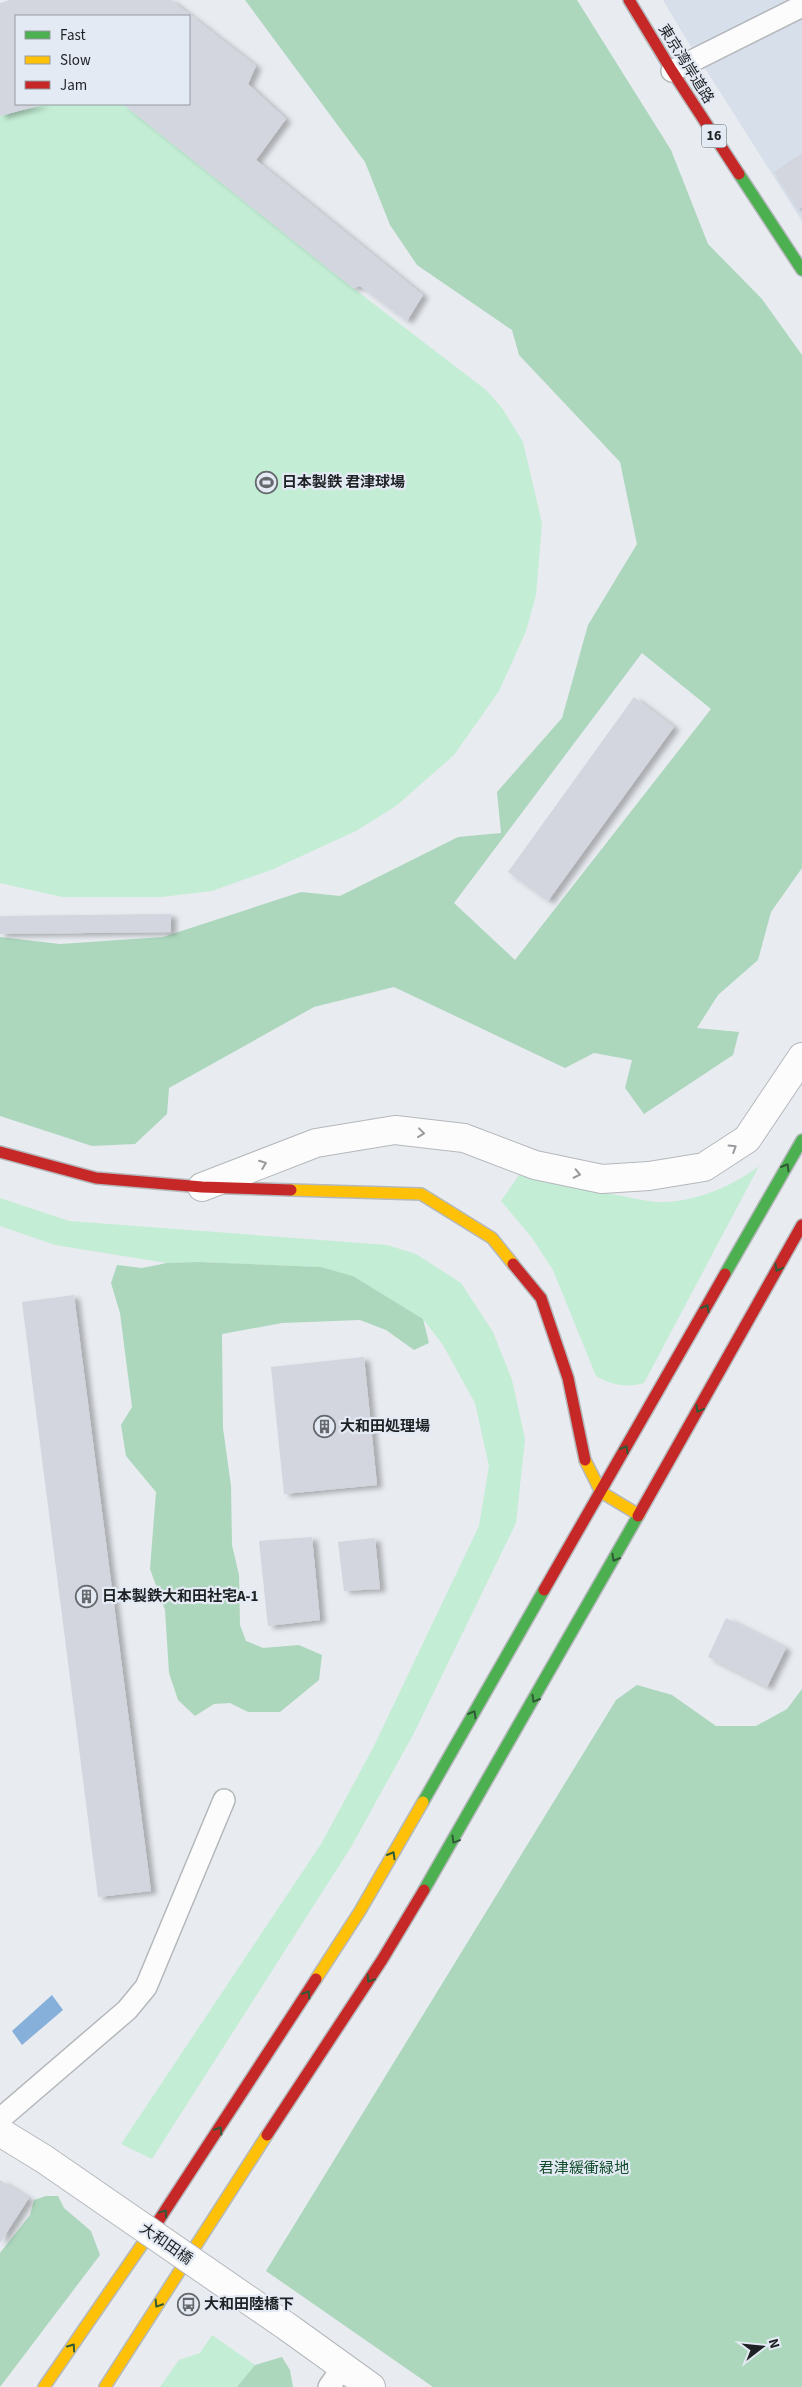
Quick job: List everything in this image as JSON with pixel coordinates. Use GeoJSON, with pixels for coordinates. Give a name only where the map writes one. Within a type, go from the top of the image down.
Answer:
{"type":"FeatureCollection","features":[{"type":"Feature","properties":{"kind":"main road","name":"東京湾岸道路"},"geometry":{"type":"LineString","coordinates":[[628,0],[802,270]]}},
{"type":"Feature","properties":{"kind":"main road"},"geometry":{"type":"LineString","coordinates":[[44,2387],[193,2171],[360,1911],[802,1140]]}},
{"type":"Feature","properties":{"kind":"main road"},"geometry":{"type":"LineString","coordinates":[[0,1152],[96,1178],[202,1188],[421,1194],[492,1238],[541,1298],[568,1378],[582,1455],[601,1492],[639,1516]]}},
{"type":"Feature","properties":{"kind":"main road"},"geometry":{"type":"LineString","coordinates":[[104,2387],[382,1960],[456,1839],[802,1225]]}},
{"type":"Feature","properties":{"kind":"street"},"geometry":{"type":"LineString","coordinates":[[202,1188],[316,1143],[395,1130],[464,1138],[535,1166],[602,1179],[649,1176],[704,1166],[747,1139],[802,1057]]}},
{"type":"Feature","properties":{"kind":"street","name":"大和田橋"},"geometry":{"type":"LineString","coordinates":[[0,2132],[44,2159],[289,2328],[336,2377],[371,2387]]}},
{"type":"Feature","properties":{"kind":"lane"},"geometry":{"type":"LineString","coordinates":[[672,71],[802,6]]}},
{"type":"Feature","properties":{"kind":"lane"},"geometry":{"type":"LineString","coordinates":[[0,2119],[127,2010],[146,1987],[224,1800]]}},
{"type":"Feature","properties":{"kind":"shaded area"},"geometry":{"type":"Polygon","coordinates":[[[663,0],[802,0],[802,221],[682,32],[663,0]]]}},
{"type":"Feature","properties":{"kind":"green space"},"geometry":{"type":"Polygon","coordinates":[[[245,0],[577,0],[671,150],[708,244],[762,299],[802,355],[802,868],[771,912],[758,960],[718,995],[697,1028],[739,1032],[733,1055],[644,1114],[625,1088],[632,1060],[594,1053],[565,1068],[394,987],[314,1007],[169,1088],[167,1114],[135,1144],[92,1146],[0,1116],[0,937],[60,944],[163,937],[301,892],[340,896],[458,837],[501,833],[497,792],[562,718],[588,625],[637,544],[620,462],[519,355],[512,330],[417,265],[390,225],[365,162],[245,0]],[[642,653],[454,903],[515,960],[711,709],[642,653]]]}},
{"type":"Feature","properties":{"kind":"green space","name":"日本製鉄 君津球場"},"geometry":{"type":"Polygon","coordinates":[[[43,105],[124,105],[353,288],[486,390],[502,408],[523,442],[542,523],[536,595],[526,631],[499,691],[454,755],[396,806],[356,831],[271,870],[212,891],[161,897],[62,897],[0,883],[0,116],[43,105]]]}},
{"type":"Feature","properties":{"kind":"green space"},"geometry":{"type":"Polygon","coordinates":[[[759,1166],[644,1383],[619,1385],[596,1376],[553,1270],[532,1238],[501,1201],[519,1175],[642,1200],[667,1202],[679,1201],[715,1191],[738,1180],[759,1166]]]}},
{"type":"Feature","properties":{"kind":"green space"},"geometry":{"type":"Polygon","coordinates":[[[0,1198],[69,1221],[387,1245],[416,1254],[461,1283],[493,1332],[512,1380],[525,1439],[516,1523],[414,1733],[351,1847],[152,2159],[121,2144],[321,1844],[373,1748],[479,1526],[489,1466],[475,1403],[443,1345],[423,1319],[353,1276],[321,1267],[200,1262],[167,1263],[55,1245],[0,1226],[0,1198]]]}},
{"type":"Feature","properties":{"kind":"green space"},"geometry":{"type":"Polygon","coordinates":[[[199,1262],[321,1267],[353,1276],[423,1319],[429,1343],[414,1350],[386,1330],[360,1320],[282,1323],[222,1334],[223,1428],[231,1486],[232,1545],[239,1575],[240,1625],[246,1641],[263,1648],[299,1645],[322,1655],[319,1680],[280,1712],[248,1712],[230,1703],[214,1704],[195,1716],[178,1700],[169,1673],[165,1610],[150,1569],[156,1492],[126,1456],[121,1425],[132,1407],[120,1313],[111,1283],[117,1265],[142,1268],[167,1263],[199,1262]]]}},
{"type":"Feature","properties":{"kind":"green space","name":"君津緩衝緑地"},"geometry":{"type":"Polygon","coordinates":[[[637,1685],[672,1695],[716,1726],[756,1726],[787,1709],[802,1689],[802,2387],[433,2387],[266,2271],[616,1700],[637,1685]]]}},
{"type":"Feature","properties":{"kind":"green space"},"geometry":{"type":"Polygon","coordinates":[[[46,2196],[58,2196],[64,2208],[91,2231],[100,2255],[0,2387],[0,2253],[30,2215],[34,2200],[46,2196]]]}},
{"type":"Feature","properties":{"kind":"green space"},"geometry":{"type":"Polygon","coordinates":[[[212,2335],[255,2365],[237,2387],[160,2387],[179,2360],[200,2353],[212,2335]]]}},
{"type":"Feature","properties":{"kind":"green space"},"geometry":{"type":"Polygon","coordinates":[[[282,2357],[290,2370],[293,2387],[237,2387],[255,2365],[282,2357]]]}},
{"type":"Feature","properties":{"kind":"water"},"geometry":{"type":"Polygon","coordinates":[[[52,1995],[63,2010],[22,2045],[12,2031],[52,1995]]]}},
{"type":"Feature","properties":{"kind":"building"},"geometry":{"type":"Polygon","coordinates":[[[10,0],[171,0],[256,66],[248,84],[286,119],[256,160],[423,295],[407,321],[360,286],[353,288],[124,105],[190,105],[190,15],[15,15],[15,105],[40,105],[0,116],[0,3],[10,0]]]}},
{"type":"Feature","properties":{"kind":"building"},"geometry":{"type":"Polygon","coordinates":[[[802,153],[802,207],[798,209],[774,172],[802,153]]]}},
{"type":"Feature","properties":{"kind":"building"},"geometry":{"type":"Polygon","coordinates":[[[634,697],[674,727],[548,901],[508,872],[634,697]]]}},
{"type":"Feature","properties":{"kind":"building"},"geometry":{"type":"Polygon","coordinates":[[[171,914],[171,932],[0,934],[0,916],[171,914]]]}},
{"type":"Feature","properties":{"kind":"building","name":"日本製鉄大和田社宅A-1"},"geometry":{"type":"Polygon","coordinates":[[[74,1295],[151,1891],[98,1897],[22,1302],[74,1295]]]}},
{"type":"Feature","properties":{"kind":"building","name":"大和田処理場"},"geometry":{"type":"Polygon","coordinates":[[[364,1357],[377,1485],[284,1494],[271,1367],[364,1357]]]}},
{"type":"Feature","properties":{"kind":"building"},"geometry":{"type":"Polygon","coordinates":[[[312,1537],[320,1620],[268,1626],[259,1541],[312,1537]]]}},
{"type":"Feature","properties":{"kind":"building"},"geometry":{"type":"Polygon","coordinates":[[[375,1538],[380,1589],[344,1591],[338,1542],[375,1538]]]}},
{"type":"Feature","properties":{"kind":"building"},"geometry":{"type":"Polygon","coordinates":[[[726,1618],[786,1648],[767,1687],[708,1657],[726,1618]]]}},
{"type":"Feature","properties":{"kind":"building"},"geometry":{"type":"Polygon","coordinates":[[[0,2180],[29,2198],[0,2243],[0,2180]]]}},
{"type":"Feature","properties":{"kind":"traffic: fast"},"geometry":{"type":"LineString","coordinates":[[739,174],[802,270]]}},
{"type":"Feature","properties":{"kind":"traffic: fast"},"geometry":{"type":"LineString","coordinates":[[725,1274],[802,1140]]}},
{"type":"Feature","properties":{"kind":"traffic: fast"},"geometry":{"type":"LineString","coordinates":[[424,1890],[638,1516]]}},
{"type":"Feature","properties":{"kind":"traffic: fast"},"geometry":{"type":"LineString","coordinates":[[423,1802],[544,1590]]}},
{"type":"Feature","properties":{"kind":"traffic: slow"},"geometry":{"type":"LineString","coordinates":[[291,1190],[421,1194],[492,1238],[513,1264]]}},
{"type":"Feature","properties":{"kind":"traffic: slow"},"geometry":{"type":"LineString","coordinates":[[585,1460],[601,1492],[639,1515]]}},
{"type":"Feature","properties":{"kind":"traffic: slow"},"geometry":{"type":"LineString","coordinates":[[316,1979],[360,1911],[423,1802]]}},
{"type":"Feature","properties":{"kind":"traffic: slow"},"geometry":{"type":"LineString","coordinates":[[105,2387],[267,2135]]}},
{"type":"Feature","properties":{"kind":"traffic: slow"},"geometry":{"type":"LineString","coordinates":[[44,2387],[159,2220]]}},
{"type":"Feature","properties":{"kind":"traffic: jam"},"geometry":{"type":"LineString","coordinates":[[629,0],[672,71],[739,174]]}},
{"type":"Feature","properties":{"kind":"traffic: jam"},"geometry":{"type":"LineString","coordinates":[[0,1152],[96,1178],[202,1187],[291,1190]]}},
{"type":"Feature","properties":{"kind":"traffic: jam"},"geometry":{"type":"LineString","coordinates":[[638,1516],[802,1225]]}},
{"type":"Feature","properties":{"kind":"traffic: jam"},"geometry":{"type":"LineString","coordinates":[[513,1264],[541,1298],[568,1378],[585,1460]]}},
{"type":"Feature","properties":{"kind":"traffic: jam"},"geometry":{"type":"LineString","coordinates":[[544,1590],[725,1274]]}},
{"type":"Feature","properties":{"kind":"traffic: jam"},"geometry":{"type":"LineString","coordinates":[[267,2135],[382,1960],[424,1890]]}},
{"type":"Feature","properties":{"kind":"traffic: jam"},"geometry":{"type":"LineString","coordinates":[[159,2220],[316,1979]]}},
{"type":"Feature","properties":{"kind":"place","name":"日本製鉄 君津球場"},"geometry":{"type":"Point","coordinates":[266,482]}},
{"type":"Feature","properties":{"kind":"place","name":"大和田処理場"},"geometry":{"type":"Point","coordinates":[324,1426]}},
{"type":"Feature","properties":{"kind":"place","name":"日本製鉄大和田社宅A-1"},"geometry":{"type":"Point","coordinates":[86,1596]}},
{"type":"Feature","properties":{"kind":"place","name":"大和田陸橋下"},"geometry":{"type":"Point","coordinates":[188,2304]}}]}
